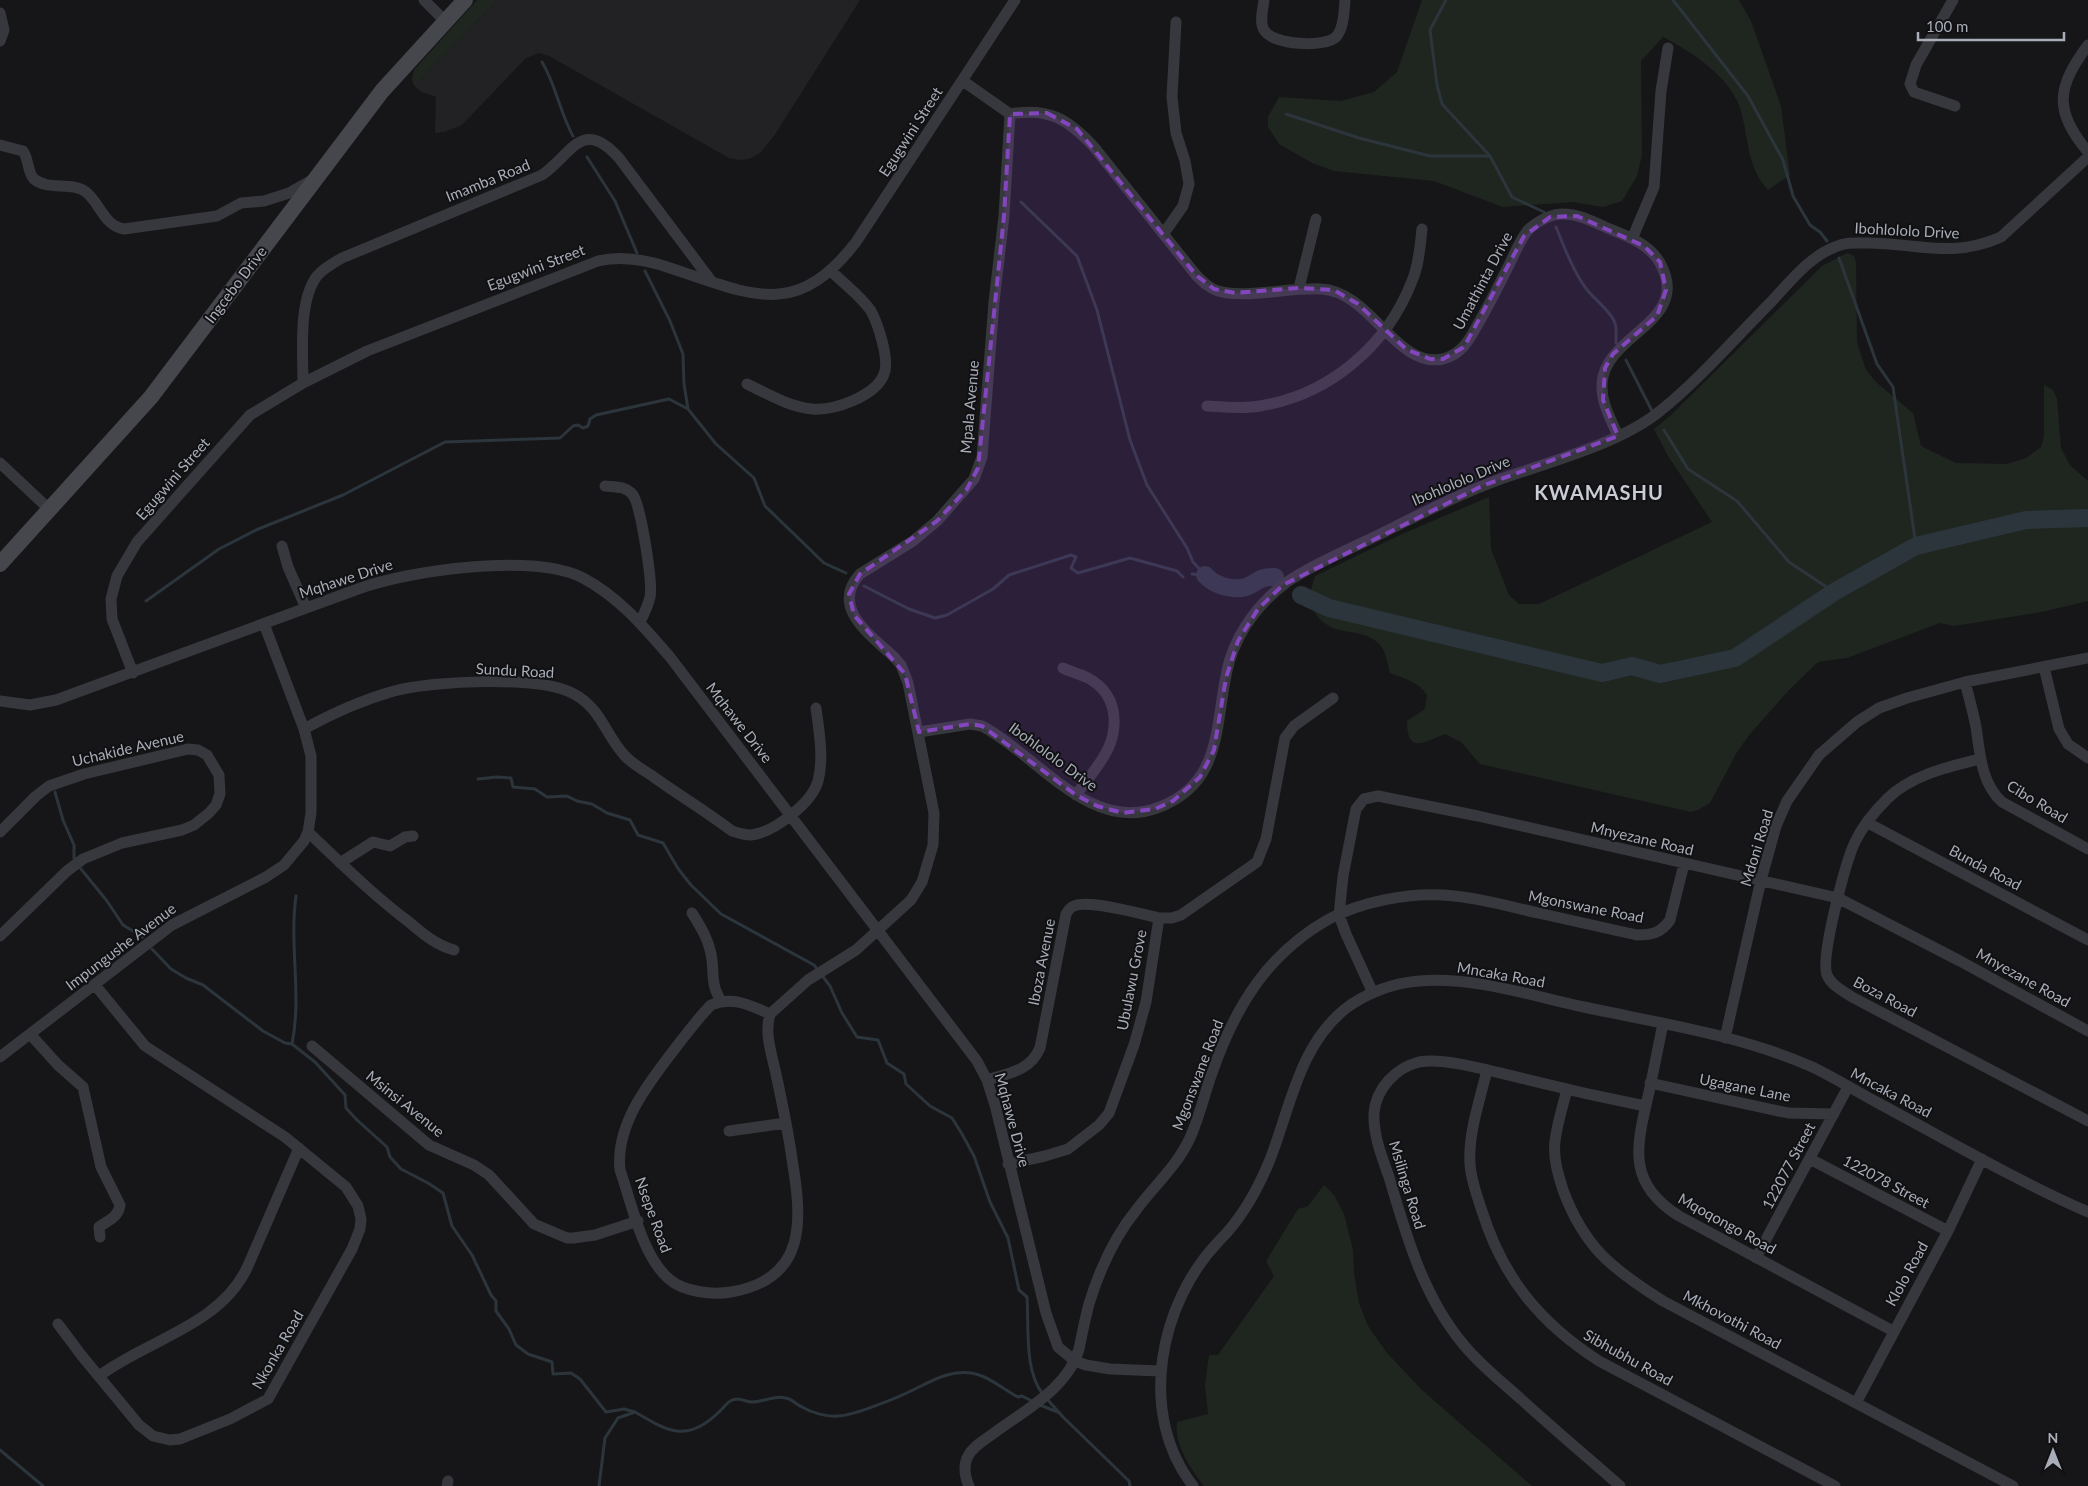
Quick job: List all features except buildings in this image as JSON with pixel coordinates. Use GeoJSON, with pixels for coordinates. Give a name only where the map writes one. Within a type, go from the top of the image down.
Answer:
{"type":"FeatureCollection","features":[{"type":"Feature","properties":{"kind":"main road","name":"Ingcebo Drive"},"geometry":{"type":"LineString","coordinates":[[0,564],[151,397],[382,91],[465,0]]}},
{"type":"Feature","properties":{"kind":"street"},"geometry":{"type":"LineString","coordinates":[[424,0],[445,21]]}},
{"type":"Feature","properties":{"kind":"street","name":"Egugwini Street"},"geometry":{"type":"LineString","coordinates":[[133,673],[112,619],[111,599],[117,576],[137,542],[242,422],[258,409],[303,383],[367,351],[598,261],[615,258],[649,261],[754,294],[780,294],[810,285],[830,270],[856,242],[1015,0]]}},
{"type":"Feature","properties":{"kind":"street"},"geometry":{"type":"LineString","coordinates":[[1264,0],[1262,22],[1268,35],[1289,42],[1317,44],[1329,42],[1337,36],[1341,27],[1345,0]]}},
{"type":"Feature","properties":{"kind":"street"},"geometry":{"type":"LineString","coordinates":[[1953,0],[1916,65],[1910,84],[1914,92],[1955,106]]}},
{"type":"Feature","properties":{"kind":"street"},"geometry":{"type":"LineString","coordinates":[[0,13],[4,30],[0,42]]}},
{"type":"Feature","properties":{"kind":"street"},"geometry":{"type":"LineString","coordinates":[[1164,232],[1184,206],[1189,184],[1185,161],[1176,133],[1172,97],[1176,22]]}},
{"type":"Feature","properties":{"kind":"street"},"geometry":{"type":"LineString","coordinates":[[2088,45],[2069,74],[2063,95],[2065,116],[2070,127],[2088,152]]}},
{"type":"Feature","properties":{"kind":"street"},"geometry":{"type":"LineString","coordinates":[[1632,239],[1654,187],[1659,109],[1668,48]]}},
{"type":"Feature","properties":{"kind":"street"},"geometry":{"type":"LineString","coordinates":[[963,81],[1010,114]]}},
{"type":"Feature","properties":{"kind":"street","name":"Umathinta Drive"},"geometry":{"type":"LineString","coordinates":[[1010,114],[1025,111],[1046,113],[1061,119],[1077,129],[1094,146],[1164,232],[1196,275],[1214,289],[1235,293],[1299,288],[1328,289],[1341,292],[1358,304],[1406,349],[1422,358],[1443,359],[1458,352],[1470,340],[1524,236],[1535,225],[1550,217],[1564,214],[1577,216],[1632,239],[1650,251],[1660,262],[1665,276],[1666,290],[1663,304],[1657,316],[1613,354],[1605,368],[1602,382],[1603,400],[1618,436]]}},
{"type":"Feature","properties":{"kind":"street","name":"Mpala Avenue"},"geometry":{"type":"LineString","coordinates":[[878,930],[911,900],[922,882],[933,845],[934,813],[919,732],[905,674],[895,658],[854,616],[848,603],[849,594],[850,588],[860,574],[913,541],[937,521],[974,479],[982,457],[994,302],[1004,216],[1010,114]]}},
{"type":"Feature","properties":{"kind":"street","name":"Imamba Road"},"geometry":{"type":"LineString","coordinates":[[303,383],[306,303],[311,287],[324,270],[342,258],[542,175],[559,161],[570,148],[586,140],[601,142],[619,158],[712,282]]}},
{"type":"Feature","properties":{"kind":"street"},"geometry":{"type":"LineString","coordinates":[[0,146],[23,151],[27,157],[31,175],[39,182],[79,189],[87,193],[105,217],[117,227],[124,229],[217,216],[241,204],[264,201],[289,193],[318,177]]}},
{"type":"Feature","properties":{"kind":"street","name":"Ibohlololo Drive"},"geometry":{"type":"LineString","coordinates":[[919,732],[970,724],[982,726],[1076,795],[1096,806],[1123,813],[1155,809],[1173,801],[1188,790],[1208,764],[1214,750],[1230,658],[1238,641],[1248,623],[1264,602],[1299,574],[1482,486],[1618,436],[1643,424],[1675,398],[1803,268],[1828,250],[1852,242],[1954,250],[1987,243],[2008,232],[2088,157]]}},
{"type":"Feature","properties":{"kind":"street"},"geometry":{"type":"LineString","coordinates":[[1299,288],[1316,219]]}},
{"type":"Feature","properties":{"kind":"street"},"geometry":{"type":"LineString","coordinates":[[1207,406],[1259,406],[1297,397],[1338,375],[1361,356],[1386,330],[1412,281],[1420,250],[1422,229]]}},
{"type":"Feature","properties":{"kind":"street"},"geometry":{"type":"LineString","coordinates":[[748,384],[792,404],[807,408],[824,409],[844,404],[865,393],[880,381],[885,370],[886,359],[872,314],[861,300],[830,270]]}},
{"type":"Feature","properties":{"kind":"street"},"geometry":{"type":"LineString","coordinates":[[0,463],[49,509]]}},
{"type":"Feature","properties":{"kind":"street"},"geometry":{"type":"LineString","coordinates":[[605,486],[619,487],[634,496],[639,514],[651,587],[646,609],[640,622]]}},
{"type":"Feature","properties":{"kind":"street"},"geometry":{"type":"LineString","coordinates":[[282,546],[288,567],[306,608]]}},
{"type":"Feature","properties":{"kind":"street","name":"Mqhawe Drive"},"geometry":{"type":"LineString","coordinates":[[0,701],[18,704],[44,703],[133,673],[376,582],[459,569],[547,567],[562,570],[583,578],[614,599],[640,622],[791,814],[972,1054],[987,1080],[1052,1335],[1058,1347],[1075,1361]]}},
{"type":"Feature","properties":{"kind":"street","name":"Impungushe Avenue"},"geometry":{"type":"LineString","coordinates":[[0,1057],[184,917],[254,884],[284,865],[298,850],[308,832],[311,813],[311,756],[304,728],[264,624]]}},
{"type":"Feature","properties":{"kind":"street","name":"Mdoni Road"},"geometry":{"type":"LineString","coordinates":[[1725,1038],[1761,880],[1776,826],[1787,801],[1825,749],[1838,736],[1879,708],[1907,698],[1965,682],[2088,658]]}},
{"type":"Feature","properties":{"kind":"street"},"geometry":{"type":"LineString","coordinates":[[2044,667],[2059,729],[2063,738],[2068,744],[2088,758]]}},
{"type":"Feature","properties":{"kind":"street"},"geometry":{"type":"LineString","coordinates":[[1063,668],[1100,686],[1108,695],[1114,718],[1113,740],[1076,795]]}},
{"type":"Feature","properties":{"kind":"street","name":"Sundu Road"},"geometry":{"type":"LineString","coordinates":[[304,728],[338,710],[377,696],[404,689],[499,682],[534,684],[557,688],[573,693],[591,706],[627,759],[732,831],[741,834],[759,833],[771,828],[791,814],[811,796],[818,781],[820,734],[816,708]]}},
{"type":"Feature","properties":{"kind":"street","name":"Cibo Road"},"geometry":{"type":"LineString","coordinates":[[1965,682],[1980,758],[1989,787],[1994,796],[2088,849]]}},
{"type":"Feature","properties":{"kind":"street","name":"Ubulawu Grove"},"geometry":{"type":"LineString","coordinates":[[1008,1164],[1068,1149],[1090,1133],[1109,1113],[1134,1045],[1146,1002],[1159,918],[1172,918],[1181,915],[1257,862],[1266,839],[1285,738],[1294,726],[1333,698]]}},
{"type":"Feature","properties":{"kind":"street","name":"Uchakide Avenue"},"geometry":{"type":"LineString","coordinates":[[0,936],[66,871],[82,859],[122,843],[182,830],[194,825],[216,805],[220,794],[219,775],[207,755],[194,749],[84,774],[41,791],[1,830]]}},
{"type":"Feature","properties":{"kind":"street","name":"Boza Road"},"geometry":{"type":"LineString","coordinates":[[1980,758],[1947,767],[1904,786],[1888,798],[1856,839],[1849,856],[1825,955],[1827,976],[1833,984],[1852,997],[2088,1121]]}},
{"type":"Feature","properties":{"kind":"street","name":"Mnyezane Road"},"geometry":{"type":"LineString","coordinates":[[1373,992],[1339,915],[1343,876],[1356,808],[1364,799],[1370,796],[1378,796],[1478,816],[1838,898],[1960,961],[2088,1031]]}},
{"type":"Feature","properties":{"kind":"street","name":"Bunda Road"},"geometry":{"type":"LineString","coordinates":[[1868,823],[2088,940]]}},
{"type":"Feature","properties":{"kind":"street"},"geometry":{"type":"LineString","coordinates":[[308,832],[379,898],[434,942],[454,950]]}},
{"type":"Feature","properties":{"kind":"street"},"geometry":{"type":"LineString","coordinates":[[340,863],[373,842],[390,846],[405,837],[413,836]]}},
{"type":"Feature","properties":{"kind":"street","name":"Mgonswane Road"},"geometry":{"type":"LineString","coordinates":[[1075,1361],[1089,1304],[1103,1266],[1130,1218],[1173,1166],[1190,1139],[1223,1044],[1253,986],[1264,972],[1285,952],[1311,931],[1339,915],[1382,901],[1427,895],[1443,895],[1490,902],[1637,935],[1647,935],[1660,932],[1670,920],[1684,864]]}},
{"type":"Feature","properties":{"kind":"street","name":"Iboza Avenue"},"geometry":{"type":"LineString","coordinates":[[987,1080],[1021,1069],[1030,1064],[1036,1057],[1040,1048],[1066,914],[1070,908],[1074,905],[1091,904],[1159,918]]}},
{"type":"Feature","properties":{"kind":"street"},"geometry":{"type":"LineString","coordinates":[[692,913],[709,944],[713,984],[721,1001],[734,1000],[770,1014],[808,980],[856,950],[878,930]]}},
{"type":"Feature","properties":{"kind":"street","name":"Mncaka Road"},"geometry":{"type":"LineString","coordinates":[[1194,1486],[1175,1456],[1166,1432],[1162,1404],[1160,1371],[1170,1324],[1178,1303],[1190,1278],[1202,1260],[1241,1214],[1255,1192],[1269,1163],[1311,1048],[1335,1018],[1355,1002],[1373,992],[1392,985],[1419,980],[1476,984],[1725,1038],[1784,1055],[1815,1068],[1982,1159],[2088,1212]]}},
{"type":"Feature","properties":{"kind":"street","name":"Nkonka Road"},"geometry":{"type":"LineString","coordinates":[[58,1324],[139,1426],[153,1436],[170,1440],[180,1439],[230,1420],[268,1399],[352,1249],[360,1229],[361,1219],[358,1206],[346,1187],[299,1148],[266,1124],[145,1046],[95,985]]}},
{"type":"Feature","properties":{"kind":"street","name":"Nsepe Road"},"geometry":{"type":"LineString","coordinates":[[721,1001],[711,1005],[648,1085],[631,1116],[621,1143],[619,1157],[620,1170],[656,1266],[671,1281],[686,1288],[707,1293],[743,1290],[767,1279],[784,1263],[792,1252],[796,1239],[799,1222],[799,1198],[769,1041],[768,1021],[770,1014]]}},
{"type":"Feature","properties":{"kind":"street","name":"Mqoqongo Road"},"geometry":{"type":"LineString","coordinates":[[1663,1024],[1638,1140],[1640,1169],[1652,1194],[1664,1206],[1756,1258],[1893,1331]]}},
{"type":"Feature","properties":{"kind":"street"},"geometry":{"type":"LineString","coordinates":[[30,1034],[58,1065],[83,1087],[100,1167],[120,1205],[119,1211],[111,1220],[99,1227],[100,1237]]}},
{"type":"Feature","properties":{"kind":"street","name":"Msinsi Avenue"},"geometry":{"type":"LineString","coordinates":[[312,1046],[430,1145],[474,1165],[490,1175],[534,1224],[567,1238],[573,1238],[595,1236],[638,1221]]}},
{"type":"Feature","properties":{"kind":"street","name":"Msilinga Road"},"geometry":{"type":"LineString","coordinates":[[1620,1486],[1492,1374],[1463,1344],[1443,1315],[1424,1282],[1408,1242],[1377,1138],[1374,1113],[1379,1095],[1389,1080],[1412,1064],[1421,1062],[1439,1062],[1487,1070],[1645,1106]]}},
{"type":"Feature","properties":{"kind":"street","name":"Sibhubhu Road"},"geometry":{"type":"LineString","coordinates":[[1487,1070],[1471,1136],[1470,1163],[1473,1185],[1488,1229],[1507,1270],[1522,1293],[1545,1319],[1571,1343],[1598,1361],[1834,1486]]}},
{"type":"Feature","properties":{"kind":"street","name":"Ugagane Lane"},"geometry":{"type":"LineString","coordinates":[[1650,1083],[1788,1113],[1834,1114]]}},
{"type":"Feature","properties":{"kind":"street","name":"122077 Street"},"geometry":{"type":"LineString","coordinates":[[1756,1258],[1848,1087]]}},
{"type":"Feature","properties":{"kind":"street","name":"Mkhovothi Road"},"geometry":{"type":"LineString","coordinates":[[1567,1089],[1555,1142],[1555,1160],[1572,1213],[1588,1241],[1605,1260],[1630,1280],[1662,1300],[2013,1486]]}},
{"type":"Feature","properties":{"kind":"street"},"geometry":{"type":"LineString","coordinates":[[729,1131],[786,1123]]}},
{"type":"Feature","properties":{"kind":"street"},"geometry":{"type":"LineString","coordinates":[[99,1376],[119,1362],[199,1319],[216,1307],[228,1294],[242,1278],[247,1268],[299,1148]]}},
{"type":"Feature","properties":{"kind":"street","name":"122078 Street"},"geometry":{"type":"LineString","coordinates":[[1810,1159],[1948,1231]]}},
{"type":"Feature","properties":{"kind":"street","name":"Klolo Road"},"geometry":{"type":"LineString","coordinates":[[1856,1403],[1948,1231],[1982,1159]]}},
{"type":"Feature","properties":{"kind":"street"},"geometry":{"type":"LineString","coordinates":[[969,1486],[965,1470],[967,1457],[974,1448],[1049,1391],[1066,1375],[1075,1361],[1110,1368],[1160,1371]]}},
{"type":"Feature","properties":{"kind":"highlighted area"},"geometry":{"type":"Polygon","coordinates":[[[1047,113],[1077,129],[1196,275],[1214,289],[1235,293],[1299,288],[1334,290],[1358,304],[1406,349],[1430,359],[1443,359],[1464,347],[1524,236],[1550,217],[1577,216],[1644,246],[1660,262],[1666,290],[1657,316],[1613,354],[1605,368],[1603,400],[1618,436],[1482,486],[1283,585],[1258,609],[1238,641],[1226,678],[1214,750],[1200,777],[1173,801],[1155,809],[1123,813],[1097,806],[1076,795],[982,726],[970,724],[919,732],[905,674],[854,615],[849,594],[860,574],[937,521],[967,489],[978,468],[1004,216],[1010,114],[1047,113]]]}},
{"type":"Feature","properties":{"kind":"shaded area"},"geometry":{"type":"Polygon","coordinates":[[[477,0],[497,0],[414,86],[412,79],[414,70],[477,0]]]}},
{"type":"Feature","properties":{"kind":"shaded area"},"geometry":{"type":"Polygon","coordinates":[[[497,0],[860,0],[774,136],[760,153],[749,159],[739,160],[729,158],[549,56],[539,53],[526,58],[462,125],[444,132],[435,133],[436,97],[422,92],[414,86],[497,0]]]}},
{"type":"Feature","properties":{"kind":"shaded area"},"geometry":{"type":"Polygon","coordinates":[[[1422,0],[1739,0],[1751,21],[1781,106],[1790,175],[1768,190],[1761,181],[1752,161],[1743,119],[1735,96],[1708,66],[1686,50],[1663,37],[1641,61],[1642,155],[1637,176],[1622,201],[1603,207],[1573,202],[1503,207],[1434,181],[1334,171],[1314,164],[1279,144],[1268,127],[1268,117],[1279,97],[1341,101],[1374,92],[1397,72],[1422,0]]]}},
{"type":"Feature","properties":{"kind":"shaded area"},"geometry":{"type":"Polygon","coordinates":[[[1847,253],[1854,256],[1856,263],[1857,342],[1866,370],[1876,382],[1913,413],[1921,446],[1956,463],[2007,464],[2026,458],[2041,447],[2044,437],[2044,385],[2053,390],[2057,399],[2061,448],[2070,465],[2088,481],[2088,601],[2042,612],[1954,626],[1940,623],[1847,658],[1818,662],[1790,689],[1750,734],[1737,752],[1710,803],[1691,812],[1480,764],[1461,742],[1445,734],[1423,743],[1413,742],[1408,731],[1407,721],[1425,709],[1427,695],[1415,684],[1390,673],[1382,648],[1373,639],[1336,629],[1321,620],[1316,614],[1311,601],[1312,585],[1315,576],[1402,534],[1489,497],[1491,549],[1509,595],[1519,604],[1539,604],[1712,522],[1668,456],[1654,429],[1670,416],[1822,266],[1847,253]]]}},
{"type":"Feature","properties":{"kind":"shaded area"},"geometry":{"type":"Polygon","coordinates":[[[1324,1185],[1334,1195],[1344,1214],[1353,1250],[1354,1273],[1359,1303],[1368,1326],[1387,1353],[1422,1390],[1532,1486],[1204,1486],[1194,1472],[1181,1448],[1178,1439],[1177,1422],[1208,1414],[1205,1384],[1209,1355],[1218,1355],[1274,1276],[1266,1261],[1298,1209],[1308,1206],[1324,1185]]]}},
{"type":"Feature","properties":{"kind":"waterway"},"geometry":{"type":"LineString","coordinates":[[1446,0],[1430,30],[1437,85],[1442,104],[1490,156],[1512,197],[1544,212]]}},
{"type":"Feature","properties":{"kind":"waterway"},"geometry":{"type":"LineString","coordinates":[[1673,0],[1748,96],[1783,160],[1793,196],[1810,225],[1820,232],[1827,241]]}},
{"type":"Feature","properties":{"kind":"waterway"},"geometry":{"type":"LineString","coordinates":[[542,62],[573,136]]}},
{"type":"Feature","properties":{"kind":"waterway"},"geometry":{"type":"LineString","coordinates":[[1286,114],[1359,138],[1430,156],[1490,156]]}},
{"type":"Feature","properties":{"kind":"waterway"},"geometry":{"type":"LineString","coordinates":[[587,157],[615,201],[637,253]]}},
{"type":"Feature","properties":{"kind":"waterway"},"geometry":{"type":"LineString","coordinates":[[1021,202],[1077,256],[1097,310],[1130,440],[1147,485],[1187,548],[1193,562],[1205,575]]}},
{"type":"Feature","properties":{"kind":"waterway"},"geometry":{"type":"LineString","coordinates":[[1556,227],[1568,256],[1586,289],[1613,318],[1616,328],[1616,343]]}},
{"type":"Feature","properties":{"kind":"waterway"},"geometry":{"type":"LineString","coordinates":[[1839,258],[1877,364],[1893,387],[1916,546]]}},
{"type":"Feature","properties":{"kind":"waterway"},"geometry":{"type":"LineString","coordinates":[[645,271],[670,321],[683,354],[684,384],[688,409]]}},
{"type":"Feature","properties":{"kind":"waterway"},"geometry":{"type":"LineString","coordinates":[[1626,360],[1652,411]]}},
{"type":"Feature","properties":{"kind":"waterway"},"geometry":{"type":"LineString","coordinates":[[146,601],[219,549],[256,530],[343,495],[445,442],[560,438],[573,426],[578,425],[583,428],[588,426],[590,419],[596,415],[669,399],[688,409],[716,444],[754,478],[765,506],[824,563],[846,573]]}},
{"type":"Feature","properties":{"kind":"waterway"},"geometry":{"type":"LineString","coordinates":[[1664,430],[1688,469],[1737,501],[1789,562],[1834,592]]}},
{"type":"Feature","properties":{"kind":"waterway"},"geometry":{"type":"LineString","coordinates":[[1301,595],[1329,608],[1602,673],[1632,666],[1660,674],[1735,658],[1834,592],[1916,546],[2026,520],[2088,518]]}},
{"type":"Feature","properties":{"kind":"waterway"},"geometry":{"type":"LineString","coordinates":[[864,586],[909,609],[935,618],[947,615],[993,589],[1009,575],[1071,555],[1076,557],[1071,568],[1078,573],[1130,558],[1177,571],[1183,577]]}},
{"type":"Feature","properties":{"kind":"waterway"},"geometry":{"type":"LineString","coordinates":[[1192,574],[1204,575]]}},
{"type":"Feature","properties":{"kind":"waterway"},"geometry":{"type":"LineString","coordinates":[[1205,575],[1218,584],[1229,588],[1246,587],[1261,579],[1275,577]]}},
{"type":"Feature","properties":{"kind":"waterway"},"geometry":{"type":"LineString","coordinates":[[478,779],[511,778],[513,787],[535,789],[547,797],[567,796],[577,801],[592,804],[607,813],[630,820],[638,835],[663,843],[679,870],[691,885],[721,914],[814,965],[830,986],[842,1013],[857,1037],[878,1040],[887,1063],[904,1074],[906,1084],[930,1106],[952,1118],[974,1156],[990,1202],[1008,1238],[1019,1290],[1027,1297],[1030,1361],[1037,1385],[1043,1394]]}},
{"type":"Feature","properties":{"kind":"waterway"},"geometry":{"type":"LineString","coordinates":[[55,792],[63,820],[74,845],[74,858]]}},
{"type":"Feature","properties":{"kind":"waterway"},"geometry":{"type":"LineString","coordinates":[[81,869],[107,901],[123,925],[143,937]]}},
{"type":"Feature","properties":{"kind":"waterway"},"geometry":{"type":"LineString","coordinates":[[292,1044],[296,1007],[294,933],[296,896]]}},
{"type":"Feature","properties":{"kind":"waterway"},"geometry":{"type":"LineString","coordinates":[[152,949],[171,969],[203,985],[263,1031],[285,1043],[292,1044],[315,1062],[345,1095],[346,1108],[387,1147],[390,1157],[401,1169],[443,1193],[452,1226],[472,1255],[491,1295],[496,1301],[496,1311],[509,1329],[516,1345],[528,1354],[552,1362],[553,1374],[571,1373],[580,1379],[606,1412],[624,1409],[635,1412]]}},
{"type":"Feature","properties":{"kind":"waterway"},"geometry":{"type":"LineString","coordinates":[[599,1486],[605,1438],[618,1418],[635,1412],[658,1425],[678,1431],[697,1428],[708,1422],[728,1402],[737,1399],[752,1402],[784,1398],[820,1414],[845,1415],[865,1410],[941,1377],[963,1372],[983,1376],[1018,1397],[1022,1396],[1034,1402]]}},
{"type":"Feature","properties":{"kind":"waterway"},"geometry":{"type":"LineString","coordinates":[[1047,1399],[1129,1481],[1130,1486]]}},
{"type":"Feature","properties":{"kind":"waterway"},"geometry":{"type":"LineString","coordinates":[[1040,1405],[1060,1413]]}},
{"type":"Feature","properties":{"kind":"waterway"},"geometry":{"type":"LineString","coordinates":[[0,1450],[43,1486]]}},
{"type":"Feature","properties":{"kind":"district","name":"KWAMASHU"},"geometry":{"type":"Point","coordinates":[1599,493]}}]}
